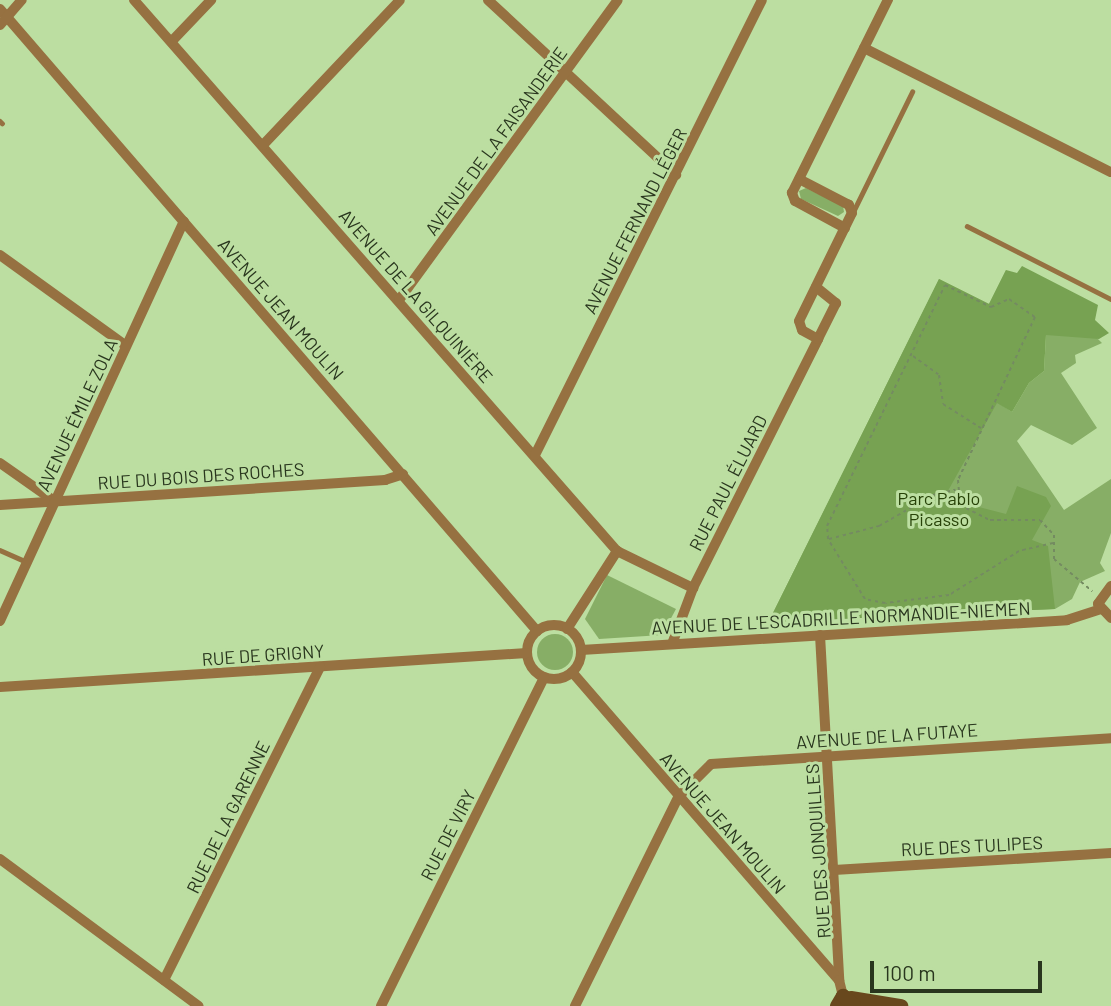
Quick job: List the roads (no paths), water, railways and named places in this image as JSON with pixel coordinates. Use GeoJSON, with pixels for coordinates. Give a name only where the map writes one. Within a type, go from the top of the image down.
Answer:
{"type":"FeatureCollection","features":[{"type":"Feature","properties":{"kind":"main road"},"geometry":{"type":"LineString","coordinates":[[846,1002],[901,1006]]}},
{"type":"Feature","properties":{"kind":"street"},"geometry":{"type":"LineString","coordinates":[[2,17],[22,0]]}},
{"type":"Feature","properties":{"kind":"street","name":"AVENUE DE LA GILQUINIÈRE"},"geometry":{"type":"LineString","coordinates":[[134,0],[617,551],[693,588]]}},
{"type":"Feature","properties":{"kind":"street"},"geometry":{"type":"LineString","coordinates":[[172,41],[211,0]]}},
{"type":"Feature","properties":{"kind":"street"},"geometry":{"type":"LineString","coordinates":[[263,145],[400,0]]}},
{"type":"Feature","properties":{"kind":"street"},"geometry":{"type":"LineString","coordinates":[[488,0],[676,175]]}},
{"type":"Feature","properties":{"kind":"street","name":"AVENUE DE LA FAISANDERIE"},"geometry":{"type":"LineString","coordinates":[[399,300],[618,0]]}},
{"type":"Feature","properties":{"kind":"street","name":"AVENUE FERNAND LÉGER"},"geometry":{"type":"LineString","coordinates":[[535,456],[762,0]]}},
{"type":"Feature","properties":{"kind":"street"},"geometry":{"type":"LineString","coordinates":[[845,228],[795,201],[799,179],[888,0]]}},
{"type":"Feature","properties":{"kind":"street","name":"AVENUE JEAN MOULIN"},"geometry":{"type":"LineString","coordinates":[[2,17],[184,221],[537,631]]}},
{"type":"Feature","properties":{"kind":"street"},"geometry":{"type":"LineString","coordinates":[[864,48],[1111,172]]}},
{"type":"Feature","properties":{"kind":"street"},"geometry":{"type":"LineString","coordinates":[[799,179],[849,205],[852,213],[799,321],[802,330],[818,339]]}},
{"type":"Feature","properties":{"kind":"street","name":"AVENUE ÉMILE ZOLA"},"geometry":{"type":"LineString","coordinates":[[0,621],[184,221]]}},
{"type":"Feature","properties":{"kind":"street"},"geometry":{"type":"LineString","coordinates":[[0,255],[127,346]]}},
{"type":"Feature","properties":{"kind":"street","name":"RUE PAUL ÉLUARD"},"geometry":{"type":"LineString","coordinates":[[673,644],[693,588],[836,303],[816,287]]}},
{"type":"Feature","properties":{"kind":"street"},"geometry":{"type":"LineString","coordinates":[[0,464],[54,501]]}},
{"type":"Feature","properties":{"kind":"street","name":"RUE DU BOIS DES ROCHES"},"geometry":{"type":"LineString","coordinates":[[0,505],[385,480],[403,474]]}},
{"type":"Feature","properties":{"kind":"street"},"geometry":{"type":"LineString","coordinates":[[567,629],[617,551]]}},
{"type":"Feature","properties":{"kind":"street"},"geometry":{"type":"LineString","coordinates":[[1111,585],[1100,595],[1100,608],[1111,618]]}},
{"type":"Feature","properties":{"kind":"street","name":"AVENUE DE L'ESCADRILLE NORMANDIE-NIEMEN"},"geometry":{"type":"LineString","coordinates":[[581,650],[1067,620],[1100,608]]}},
{"type":"Feature","properties":{"kind":"street"},"geometry":{"type":"LineString","coordinates":[[567,629],[581,650],[572,673],[544,677],[527,653],[537,631],[567,629]]}},
{"type":"Feature","properties":{"kind":"street","name":"RUE DES JONQUILLES"},"geometry":{"type":"LineString","coordinates":[[820,635],[839,980]]}},
{"type":"Feature","properties":{"kind":"street","name":"RUE DE GRIGNY"},"geometry":{"type":"LineString","coordinates":[[0,687],[527,653]]}},
{"type":"Feature","properties":{"kind":"street","name":"RUE DE LA GARENNE"},"geometry":{"type":"LineString","coordinates":[[164,980],[320,667]]}},
{"type":"Feature","properties":{"kind":"street","name":"AVENUE JEAN MOULIN"},"geometry":{"type":"LineString","coordinates":[[572,673],[839,980],[846,1002]]}},
{"type":"Feature","properties":{"kind":"street","name":"RUE DE VIRY"},"geometry":{"type":"LineString","coordinates":[[381,1006],[544,677]]}},
{"type":"Feature","properties":{"kind":"street","name":"AVENUE DE LA FUTAYE"},"geometry":{"type":"LineString","coordinates":[[679,796],[720,762],[1111,738]]}},
{"type":"Feature","properties":{"kind":"street"},"geometry":{"type":"LineString","coordinates":[[575,1006],[679,796]]}},
{"type":"Feature","properties":{"kind":"street","name":"RUE DES TULIPES"},"geometry":{"type":"LineString","coordinates":[[834,870],[1111,853]]}},
{"type":"Feature","properties":{"kind":"street"},"geometry":{"type":"LineString","coordinates":[[0,859],[199,1006]]}},
{"type":"Feature","properties":{"kind":"lane"},"geometry":{"type":"LineString","coordinates":[[852,213],[912,92]]}},
{"type":"Feature","properties":{"kind":"lane"},"geometry":{"type":"LineString","coordinates":[[967,226],[1111,299]]}},
{"type":"Feature","properties":{"kind":"lane"},"geometry":{"type":"LineString","coordinates":[[0,550],[27,562]]}},
{"type":"Feature","properties":{"kind":"park label","name":"Parc Pablo Picasso"},"geometry":{"type":"Point","coordinates":[939,509]}}]}
